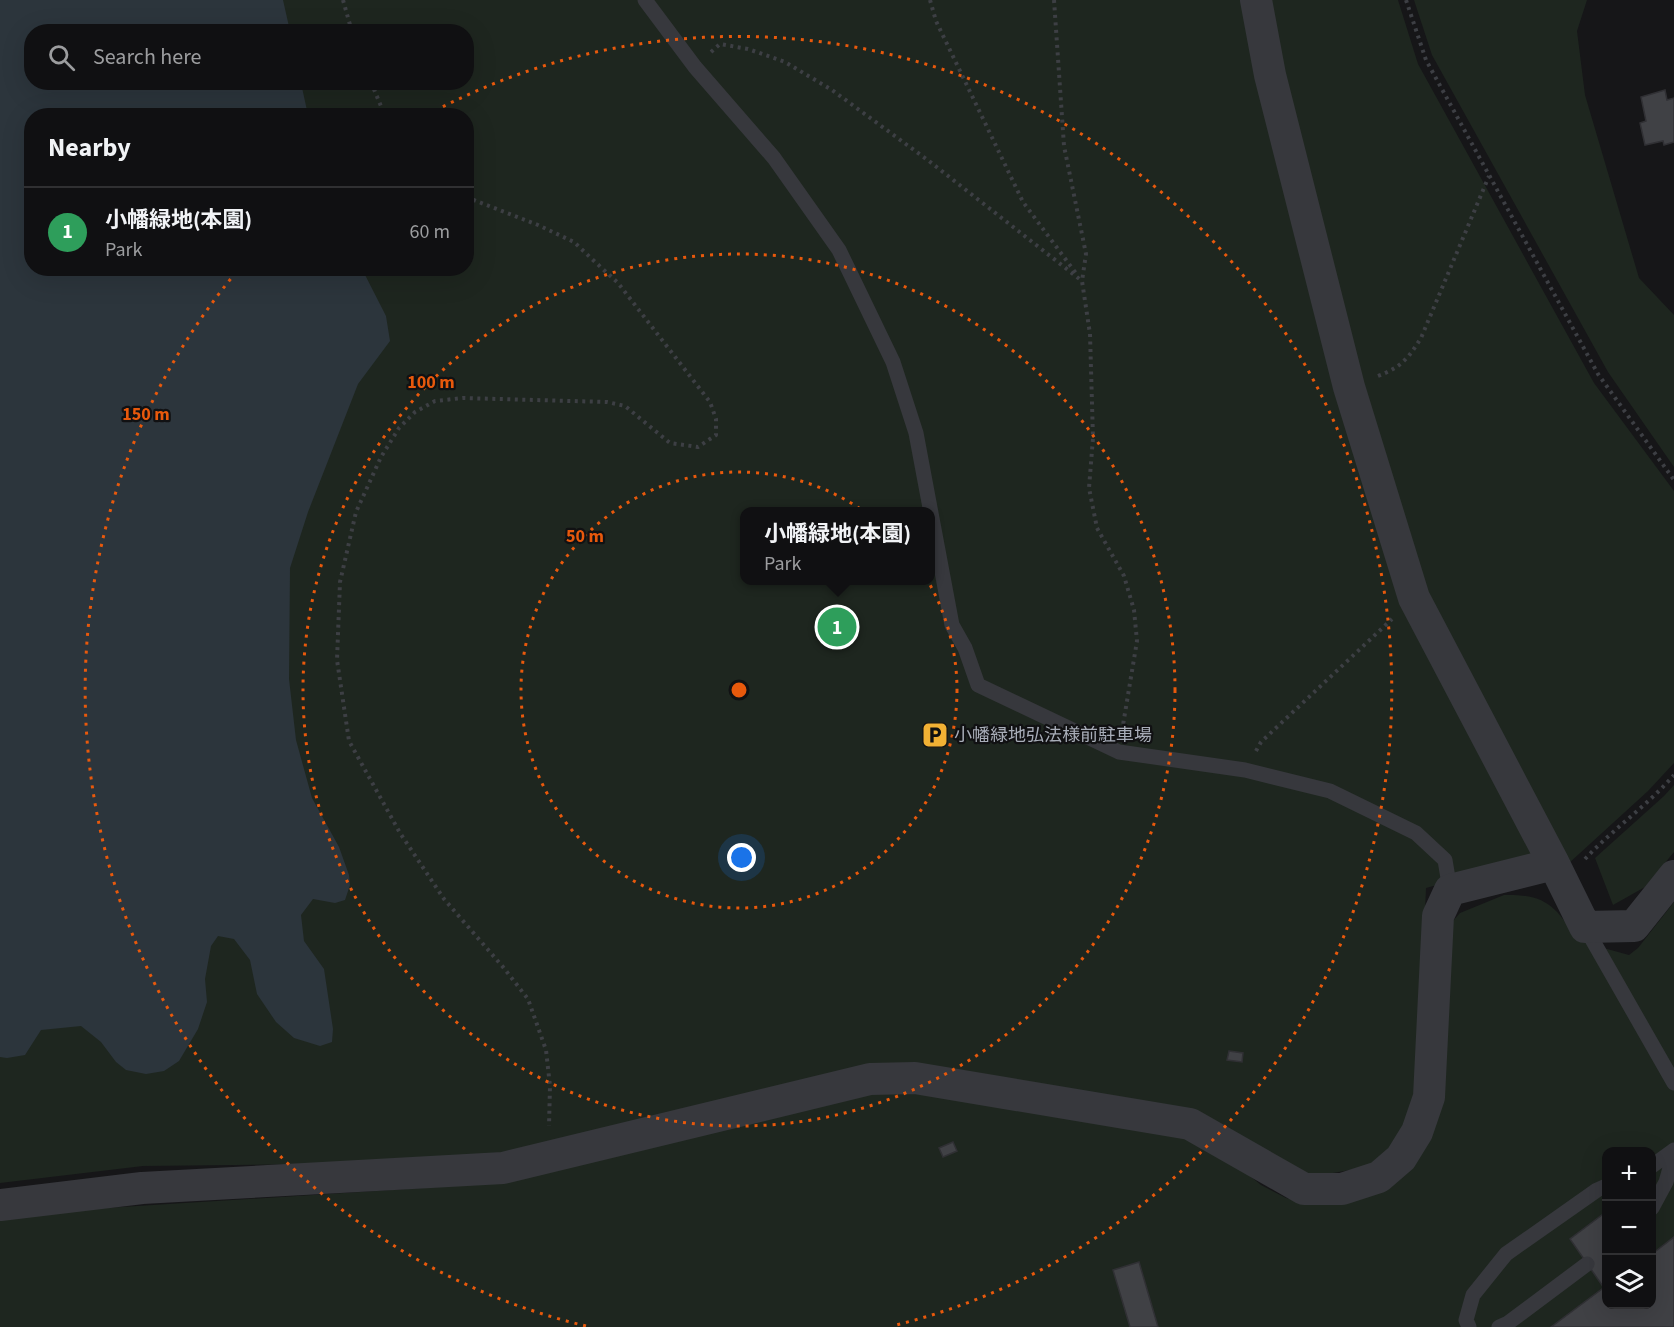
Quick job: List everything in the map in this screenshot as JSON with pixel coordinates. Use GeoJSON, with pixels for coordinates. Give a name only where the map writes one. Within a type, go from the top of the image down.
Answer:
{"type":"FeatureCollection","features":[{"type":"Feature","properties":{"kind":"street"},"geometry":{"type":"LineString","coordinates":[[1256,0],[1270,75],[1349,387],[1414,598],[1559,873],[1585,927],[1634,926],[1674,876]]}},
{"type":"Feature","properties":{"kind":"street"},"geometry":{"type":"LineString","coordinates":[[0,1205],[142,1188],[503,1167],[870,1079],[915,1078],[1190,1124],[1304,1189],[1342,1189],[1379,1177],[1401,1158],[1417,1132],[1429,1097],[1438,916],[1450,890],[1559,873]]}},
{"type":"Feature","properties":{"kind":"lane"},"geometry":{"type":"LineString","coordinates":[[645,0],[695,67],[774,158],[839,250],[893,362],[916,433],[930,507]]}},
{"type":"Feature","properties":{"kind":"lane"},"geometry":{"type":"LineString","coordinates":[[935,534],[952,625],[965,648],[978,685],[1119,752],[1245,770],[1329,790],[1416,833],[1445,860],[1450,890]]}},
{"type":"Feature","properties":{"kind":"lane"},"geometry":{"type":"LineString","coordinates":[[1585,927],[1674,1083]]}},
{"type":"Feature","properties":{"kind":"lane"},"geometry":{"type":"LineString","coordinates":[[1656,1163],[1674,1152]]}},
{"type":"Feature","properties":{"kind":"lane"},"geometry":{"type":"LineString","coordinates":[[1656,1201],[1666,1182],[1674,1152]]}},
{"type":"Feature","properties":{"kind":"lane"},"geometry":{"type":"LineString","coordinates":[[1469,1327],[1466,1320],[1473,1295],[1506,1254],[1602,1188]]}},
{"type":"Feature","properties":{"kind":"lane"},"geometry":{"type":"LineString","coordinates":[[1499,1327],[1508,1323],[1587,1264]]}},
{"type":"Feature","properties":{"kind":"path"},"geometry":{"type":"LineString","coordinates":[[343,0],[350,24]]}},
{"type":"Feature","properties":{"kind":"path"},"geometry":{"type":"LineString","coordinates":[[930,0],[936,21],[1023,202],[1083,281]]}},
{"type":"Feature","properties":{"kind":"path"},"geometry":{"type":"LineString","coordinates":[[1054,0],[1064,146],[1086,254],[1083,281],[1090,345],[1093,438],[1089,488],[1097,528],[1124,576],[1134,610],[1137,641],[1119,752]]}},
{"type":"Feature","properties":{"kind":"path"},"geometry":{"type":"LineString","coordinates":[[1406,0],[1426,60],[1598,374],[1674,480]]}},
{"type":"Feature","properties":{"kind":"path"},"geometry":{"type":"LineString","coordinates":[[695,67],[720,44],[748,49],[785,62],[832,90],[929,161],[1083,281]]}},
{"type":"Feature","properties":{"kind":"path"},"geometry":{"type":"LineString","coordinates":[[374,90],[382,108]]}},
{"type":"Feature","properties":{"kind":"path"},"geometry":{"type":"LineString","coordinates":[[1349,387],[1394,370],[1408,359],[1425,330],[1489,175]]}},
{"type":"Feature","properties":{"kind":"path"},"geometry":{"type":"LineString","coordinates":[[474,200],[574,242],[594,260],[618,284],[659,334],[710,402],[717,419],[716,435],[698,447],[670,443],[625,406],[607,402],[463,398],[435,401],[415,412],[399,428],[381,457],[356,512],[340,582],[337,660],[349,741],[400,832],[444,898],[503,966],[528,999],[546,1050],[550,1086],[548,1157]]}},
{"type":"Feature","properties":{"kind":"path"},"geometry":{"type":"LineString","coordinates":[[1245,770],[1261,742],[1414,598]]}},
{"type":"Feature","properties":{"kind":"path"},"geometry":{"type":"LineString","coordinates":[[1559,873],[1597,845],[1655,796],[1674,776]]}},
{"type":"Feature","properties":{"kind":"shaded area"},"geometry":{"type":"Polygon","coordinates":[[[0,0],[1398,0],[1418,64],[1594,383],[1674,491],[1674,763],[1648,791],[1568,864],[1518,863],[1426,888],[1418,1079],[1412,1114],[1379,1165],[1310,1177],[1276,1160],[922,1066],[501,1157],[398,1163],[143,1166],[0,1183],[0,0]]]}},
{"type":"Feature","properties":{"kind":"shaded area"},"geometry":{"type":"Polygon","coordinates":[[[0,0],[283,0],[288,24],[24,24],[24,90],[303,90],[306,108],[24,108],[24,276],[366,276],[386,316],[390,341],[358,384],[308,512],[290,568],[289,679],[296,740],[312,798],[339,847],[349,875],[350,885],[345,900],[335,903],[313,899],[301,915],[304,941],[324,969],[333,1029],[332,1042],[320,1046],[294,1038],[276,1022],[257,994],[250,960],[234,939],[218,936],[211,946],[205,979],[207,1002],[198,1029],[179,1061],[164,1071],[146,1074],[126,1070],[116,1062],[101,1042],[81,1026],[41,1030],[25,1055],[0,1057],[0,0]]]}},
{"type":"Feature","properties":{"kind":"shaded area"},"geometry":{"type":"Polygon","coordinates":[[[1414,0],[1587,0],[1577,31],[1585,95],[1639,278],[1674,315],[1674,467],[1608,372],[1432,55],[1414,0]]]}},
{"type":"Feature","properties":{"kind":"shaded area"},"geometry":{"type":"Polygon","coordinates":[[[1674,785],[1674,852],[1645,887],[1613,905],[1595,858],[1674,785]]]}},
{"type":"Feature","properties":{"kind":"shaded area"},"geometry":{"type":"Polygon","coordinates":[[[1504,895],[1531,897],[1541,900],[1556,911],[1578,941],[1629,955],[1638,948],[1674,902],[1674,1327],[0,1327],[0,1220],[74,1210],[470,1185],[881,1091],[905,1088],[1184,1138],[1232,1161],[1261,1185],[1286,1198],[1312,1205],[1413,1162],[1452,922],[1460,913],[1504,895]]]}},
{"type":"Feature","properties":{"kind":"building"},"geometry":{"type":"Polygon","coordinates":[[[1665,90],[1667,100],[1674,98],[1674,142],[1664,145],[1663,141],[1645,145],[1640,123],[1646,121],[1641,97],[1665,90]]]}},
{"type":"Feature","properties":{"kind":"building"},"geometry":{"type":"Polygon","coordinates":[[[1229,1051],[1243,1053],[1242,1062],[1227,1060],[1229,1051]]]}},
{"type":"Feature","properties":{"kind":"building"},"geometry":{"type":"Polygon","coordinates":[[[953,1142],[957,1151],[943,1157],[939,1148],[953,1142]]]}},
{"type":"Feature","properties":{"kind":"building"},"geometry":{"type":"Polygon","coordinates":[[[1602,1215],[1602,1285],[1570,1239],[1602,1215]]]}},
{"type":"Feature","properties":{"kind":"building"},"geometry":{"type":"Polygon","coordinates":[[[1674,1237],[1674,1327],[1551,1327],[1602,1289],[1602,1309],[1656,1309],[1656,1251],[1674,1237]]]}},
{"type":"Feature","properties":{"kind":"building"},"geometry":{"type":"Polygon","coordinates":[[[1139,1262],[1158,1327],[1130,1327],[1113,1270],[1139,1262]]]}},
{"type":"Feature","properties":{"kind":"place","name":"小幡緑地(本園)"},"geometry":{"type":"Point","coordinates":[837,627]}},
{"type":"Feature","properties":{"kind":"place","name":"小幡緑地弘法様前駐車場"},"geometry":{"type":"Point","coordinates":[935,735]}}]}
